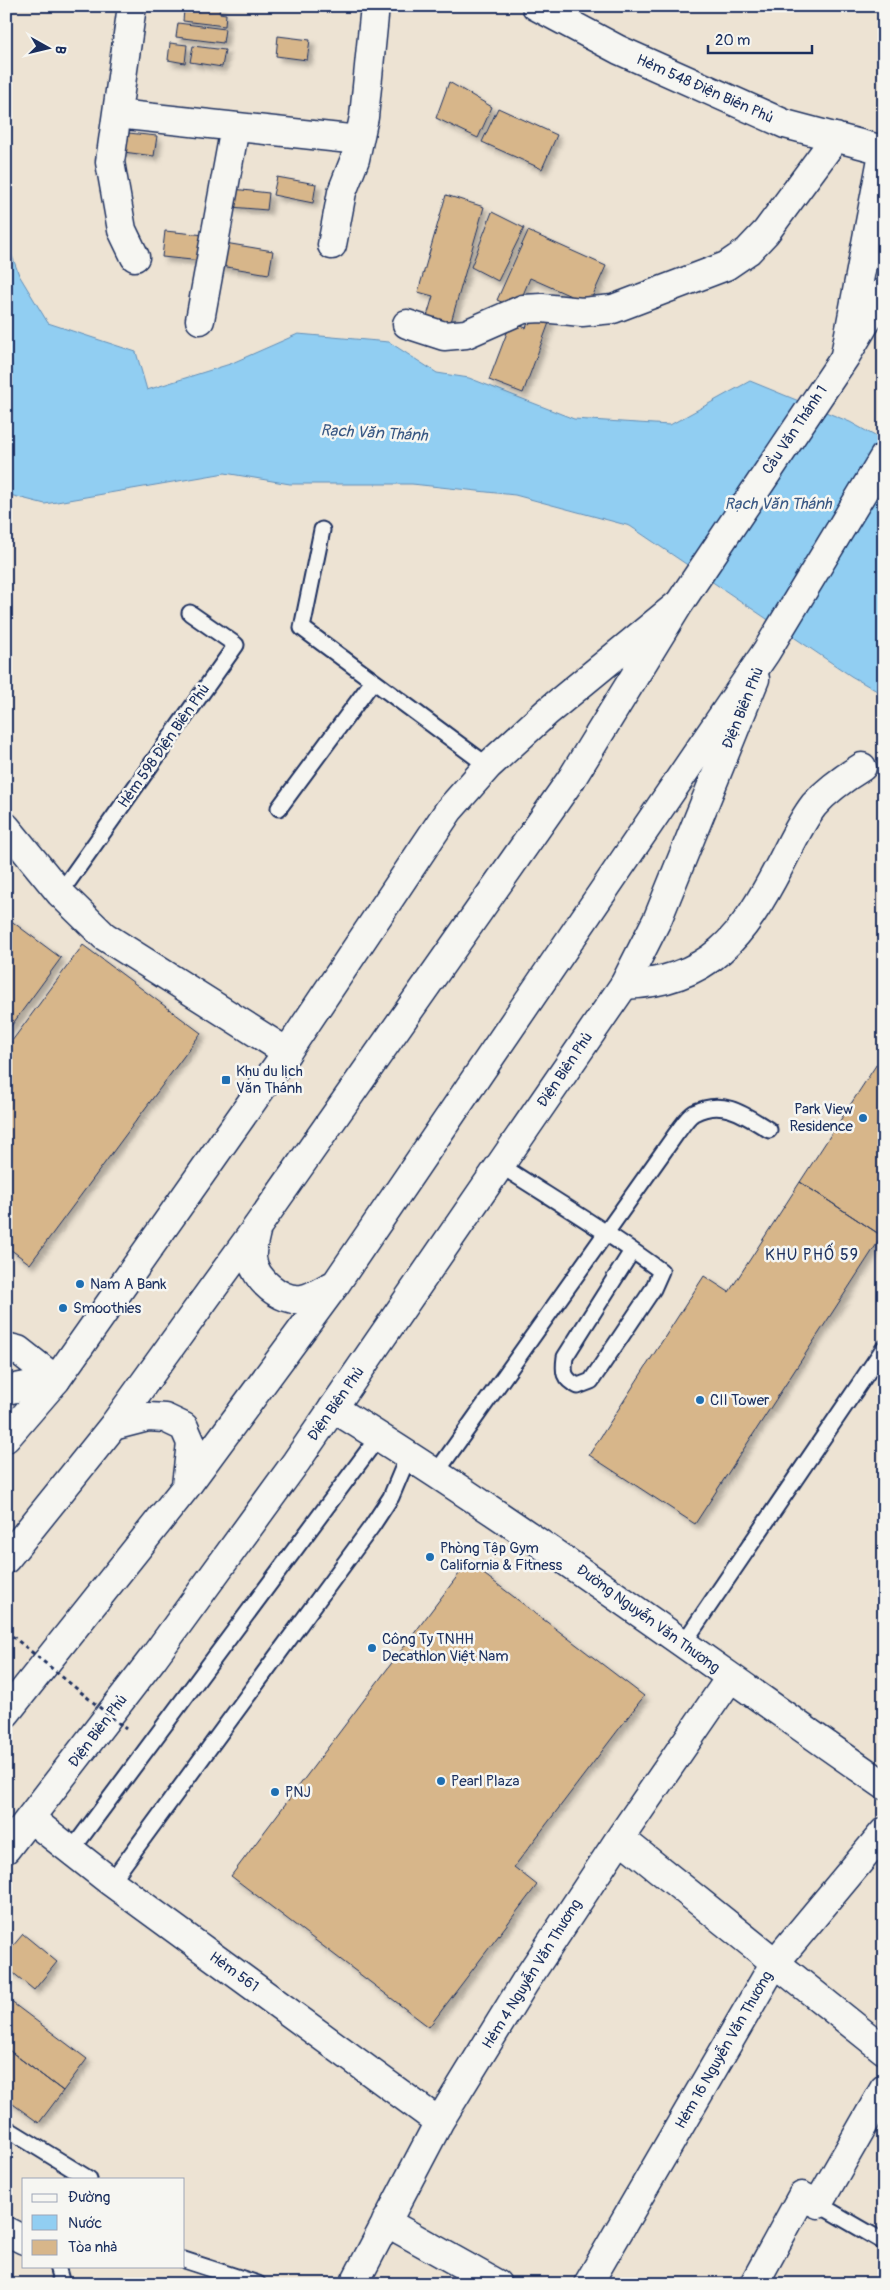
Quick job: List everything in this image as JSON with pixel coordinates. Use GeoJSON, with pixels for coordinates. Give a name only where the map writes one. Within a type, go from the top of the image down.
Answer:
{"type":"FeatureCollection","features":[{"type":"Feature","properties":{"kind":"main road"},"geometry":{"type":"LineString","coordinates":[[132,6],[110,162],[122,230],[135,257]]}},
{"type":"Feature","properties":{"kind":"main road"},"geometry":{"type":"LineString","coordinates":[[332,245],[342,192],[355,158],[364,117],[375,6]]}},
{"type":"Feature","properties":{"kind":"main road","name":"Hẻm 548 Điện Biên Phủ"},"geometry":{"type":"LineString","coordinates":[[536,6],[619,50],[785,124],[883,149]]}},
{"type":"Feature","properties":{"kind":"main road"},"geometry":{"type":"LineString","coordinates":[[117,114],[359,140]]}},
{"type":"Feature","properties":{"kind":"main road"},"geometry":{"type":"LineString","coordinates":[[200,320],[235,127]]}},
{"type":"Feature","properties":{"kind":"main road"},"geometry":{"type":"LineString","coordinates":[[407,324],[444,336],[466,334],[523,309],[542,308],[582,312],[613,309],[726,266],[748,251],[766,232],[836,137]]}},
{"type":"Feature","properties":{"kind":"main road"},"geometry":{"type":"LineString","coordinates":[[845,357],[883,149]]}},
{"type":"Feature","properties":{"kind":"main road","name":"Cầu Văn Thánh 1"},"geometry":{"type":"LineString","coordinates":[[679,604],[845,357],[884,292]]}},
{"type":"Feature","properties":{"kind":"main road"},"geometry":{"type":"LineString","coordinates":[[766,652],[884,457]]}},
{"type":"Feature","properties":{"kind":"main road"},"geometry":{"type":"LineString","coordinates":[[6,1438],[56,1380],[287,1052],[449,810],[488,766],[548,712],[679,604]]}},
{"type":"Feature","properties":{"kind":"main road"},"geometry":{"type":"LineString","coordinates":[[6,1559],[113,1426],[257,1227],[572,778],[679,604]]}},
{"type":"Feature","properties":{"kind":"main road","name":"Điện Biên Phủ"},"geometry":{"type":"LineString","coordinates":[[6,1849],[154,1657],[333,1408],[624,984],[658,918],[766,652]]}},
{"type":"Feature","properties":{"kind":"main road","name":"Điện Biên Phủ"},"geometry":{"type":"LineString","coordinates":[[6,1713],[186,1487],[335,1284],[766,652]]}},
{"type":"Feature","properties":{"kind":"main road"},"geometry":{"type":"LineString","coordinates":[[624,984],[647,984],[670,979],[692,970],[712,958],[731,942],[747,922],[803,821],[814,805],[829,790],[862,767]]}},
{"type":"Feature","properties":{"kind":"main road"},"geometry":{"type":"LineString","coordinates":[[6,827],[60,893],[104,936],[287,1052]]}},
{"type":"Feature","properties":{"kind":"main road"},"geometry":{"type":"LineString","coordinates":[[257,1227],[252,1258],[258,1274],[269,1287],[286,1298],[302,1299],[335,1284]]}},
{"type":"Feature","properties":{"kind":"main road"},"geometry":{"type":"LineString","coordinates":[[6,1347],[18,1350],[56,1380]]}},
{"type":"Feature","properties":{"kind":"main road"},"geometry":{"type":"LineString","coordinates":[[6,1390],[56,1380]]}},
{"type":"Feature","properties":{"kind":"main road","name":"Đường Nguyễn Văn Thương"},"geometry":{"type":"LineString","coordinates":[[333,1408],[409,1454],[576,1567],[730,1678],[884,1785]]}},
{"type":"Feature","properties":{"kind":"main road"},"geometry":{"type":"LineString","coordinates":[[113,1426],[148,1416],[165,1418],[184,1427],[191,1443],[186,1487]]}},
{"type":"Feature","properties":{"kind":"main road","name":"Hẻm 4 Nguyễn Văn Thương"},"geometry":{"type":"LineString","coordinates":[[354,2284],[439,2122],[525,1982],[620,1838],[730,1678]]}},
{"type":"Feature","properties":{"kind":"main road","name":"Hẻm 561"},"geometry":{"type":"LineString","coordinates":[[31,1819],[111,1882],[439,2122]]}},
{"type":"Feature","properties":{"kind":"main road","name":"Hẻm 16 Nguyễn Văn Thương"},"geometry":{"type":"LineString","coordinates":[[588,2284],[774,1964],[884,1832]]}},
{"type":"Feature","properties":{"kind":"main road"},"geometry":{"type":"LineString","coordinates":[[620,1838],[774,1964],[884,2050]]}},
{"type":"Feature","properties":{"kind":"main road"},"geometry":{"type":"LineString","coordinates":[[754,2284],[802,2196],[818,2204],[884,2089]]}},
{"type":"Feature","properties":{"kind":"main road"},"geometry":{"type":"LineString","coordinates":[[386,2222],[497,2284]]}},
{"type":"Feature","properties":{"kind":"main road"},"geometry":{"type":"LineString","coordinates":[[6,2231],[22,2239]]}},
{"type":"Feature","properties":{"kind":"lane"},"geometry":{"type":"LineString","coordinates":[[322,530],[302,628],[488,766]]}},
{"type":"Feature","properties":{"kind":"lane","name":"Hẻm 598 Điện Biên Phủ"},"geometry":{"type":"LineString","coordinates":[[60,893],[236,645],[190,613]]}},
{"type":"Feature","properties":{"kind":"lane"},"geometry":{"type":"LineString","coordinates":[[279,808],[373,681]]}},
{"type":"Feature","properties":{"kind":"lane"},"geometry":{"type":"LineString","coordinates":[[436,1473],[692,1114],[723,1107],[738,1110],[769,1130]]}},
{"type":"Feature","properties":{"kind":"lane"},"geometry":{"type":"LineString","coordinates":[[500,1165],[632,1250],[662,1271],[653,1289],[591,1382],[578,1386],[569,1382],[562,1372],[565,1357],[632,1250]]}},
{"type":"Feature","properties":{"kind":"lane"},"geometry":{"type":"LineString","coordinates":[[683,1644],[884,1348]]}},
{"type":"Feature","properties":{"kind":"lane"},"geometry":{"type":"LineString","coordinates":[[71,1851],[379,1436]]}},
{"type":"Feature","properties":{"kind":"lane"},"geometry":{"type":"LineString","coordinates":[[111,1882],[372,1526],[391,1497],[409,1454]]}},
{"type":"Feature","properties":{"kind":"lane"},"geometry":{"type":"LineString","coordinates":[[6,2128],[87,2178]]}},
{"type":"Feature","properties":{"kind":"lane"},"geometry":{"type":"LineString","coordinates":[[818,2204],[884,2242]]}},
{"type":"Feature","properties":{"kind":"lane"},"geometry":{"type":"LineString","coordinates":[[185,2260],[258,2284]]}},
{"type":"Feature","properties":{"kind":"lane"},"geometry":{"type":"LineString","coordinates":[[58,2268],[62,2284]]}},
{"type":"Feature","properties":{"kind":"path"},"geometry":{"type":"LineString","coordinates":[[6,1632],[126,1728]]}},
{"type":"Feature","properties":{"kind":"water","name":"Rạch Văn Thánh"},"geometry":{"type":"Polygon","coordinates":[[[6,239],[19,275],[48,323],[136,352],[147,390],[230,364],[298,334],[389,342],[437,373],[469,378],[574,419],[670,425],[750,381],[850,422],[884,441],[884,695],[851,676],[630,526],[515,495],[412,484],[290,484],[225,473],[45,504],[6,494],[6,239]]]}},
{"type":"Feature","properties":{"kind":"building"},"geometry":{"type":"Polygon","coordinates":[[[201,6],[220,6],[219,13],[226,14],[225,26],[183,21],[184,10],[200,11],[201,6]]]}},
{"type":"Feature","properties":{"kind":"building"},"geometry":{"type":"Polygon","coordinates":[[[178,23],[225,29],[223,43],[176,37],[178,23]]]}},
{"type":"Feature","properties":{"kind":"building"},"geometry":{"type":"Polygon","coordinates":[[[278,36],[310,40],[307,60],[276,56],[278,36]]]}},
{"type":"Feature","properties":{"kind":"building"},"geometry":{"type":"Polygon","coordinates":[[[170,43],[187,45],[185,63],[168,60],[170,43]]]}},
{"type":"Feature","properties":{"kind":"building"},"geometry":{"type":"Polygon","coordinates":[[[193,46],[225,50],[222,67],[190,62],[193,46]]]}},
{"type":"Feature","properties":{"kind":"building"},"geometry":{"type":"Polygon","coordinates":[[[449,82],[492,107],[478,138],[436,118],[449,82]]]}},
{"type":"Feature","properties":{"kind":"building"},"geometry":{"type":"Polygon","coordinates":[[[498,108],[557,135],[542,169],[482,142],[498,108]]]}},
{"type":"Feature","properties":{"kind":"building"},"geometry":{"type":"Polygon","coordinates":[[[119,132],[157,136],[154,156],[116,151],[119,132]]]}},
{"type":"Feature","properties":{"kind":"building"},"geometry":{"type":"Polygon","coordinates":[[[277,177],[316,184],[313,203],[273,195],[277,177]]]}},
{"type":"Feature","properties":{"kind":"building"},"geometry":{"type":"Polygon","coordinates":[[[233,189],[269,193],[267,210],[231,207],[233,189]]]}},
{"type":"Feature","properties":{"kind":"building"},"geometry":{"type":"Polygon","coordinates":[[[446,195],[484,207],[449,329],[425,323],[433,296],[418,292],[446,195]]]}},
{"type":"Feature","properties":{"kind":"building"},"geometry":{"type":"Polygon","coordinates":[[[492,212],[524,228],[498,281],[471,267],[492,212]]]}},
{"type":"Feature","properties":{"kind":"building"},"geometry":{"type":"Polygon","coordinates":[[[165,231],[205,235],[202,261],[162,257],[165,231]]]}},
{"type":"Feature","properties":{"kind":"building"},"geometry":{"type":"Polygon","coordinates":[[[528,231],[606,266],[589,304],[530,278],[517,309],[497,300],[528,231]]]}},
{"type":"Feature","properties":{"kind":"building"},"geometry":{"type":"Polygon","coordinates":[[[219,242],[273,251],[269,274],[215,265],[219,242]]]}},
{"type":"Feature","properties":{"kind":"building"},"geometry":{"type":"Polygon","coordinates":[[[531,313],[550,320],[523,393],[489,380],[511,322],[526,328],[531,313]]]}},
{"type":"Feature","properties":{"kind":"building"},"geometry":{"type":"Polygon","coordinates":[[[6,917],[61,958],[6,1033],[6,917]]]}},
{"type":"Feature","properties":{"kind":"building"},"geometry":{"type":"Polygon","coordinates":[[[83,945],[201,1033],[30,1264],[6,1246],[6,1049],[83,945]]]}},
{"type":"Feature","properties":{"kind":"building","name":"Park View Residence"},"geometry":{"type":"Polygon","coordinates":[[[884,1053],[884,1233],[882,1236],[800,1182],[884,1053]]]}},
{"type":"Feature","properties":{"kind":"building","name":"CII Tower"},"geometry":{"type":"Polygon","coordinates":[[[800,1182],[882,1236],[695,1524],[589,1455],[704,1276],[729,1292],[800,1182]]]}},
{"type":"Feature","properties":{"kind":"building","name":"Pearl Plaza"},"geometry":{"type":"Polygon","coordinates":[[[468,1562],[644,1696],[514,1867],[537,1885],[429,2027],[231,1876],[468,1562]]]}},
{"type":"Feature","properties":{"kind":"building"},"geometry":{"type":"Polygon","coordinates":[[[23,1934],[57,1962],[34,1990],[6,1967],[6,1954],[23,1934]]]}},
{"type":"Feature","properties":{"kind":"building"},"geometry":{"type":"Polygon","coordinates":[[[6,1998],[87,2059],[63,2091],[6,2048],[6,1998]]]}},
{"type":"Feature","properties":{"kind":"building"},"geometry":{"type":"Polygon","coordinates":[[[6,2048],[63,2091],[39,2123],[6,2099],[6,2048]]]}},
{"type":"Feature","properties":{"kind":"place","name":"Khu du lịch Văn Thánh"},"geometry":{"type":"Point","coordinates":[226,1080]}},
{"type":"Feature","properties":{"kind":"place","name":"Park View Residence"},"geometry":{"type":"Point","coordinates":[863,1118]}},
{"type":"Feature","properties":{"kind":"place","name":"Nam A Bank"},"geometry":{"type":"Point","coordinates":[80,1284]}},
{"type":"Feature","properties":{"kind":"place","name":"Smoothies"},"geometry":{"type":"Point","coordinates":[63,1308]}},
{"type":"Feature","properties":{"kind":"place","name":"CII Tower"},"geometry":{"type":"Point","coordinates":[700,1400]}},
{"type":"Feature","properties":{"kind":"place","name":"Phòng Tập Gym California & Fitness"},"geometry":{"type":"Point","coordinates":[430,1557]}},
{"type":"Feature","properties":{"kind":"place","name":"Công Ty TNHH Decathlon Việt Nam"},"geometry":{"type":"Point","coordinates":[372,1648]}},
{"type":"Feature","properties":{"kind":"place","name":"Pearl Plaza"},"geometry":{"type":"Point","coordinates":[441,1781]}},
{"type":"Feature","properties":{"kind":"place","name":"PNJ"},"geometry":{"type":"Point","coordinates":[275,1792]}},
{"type":"Feature","properties":{"kind":"district","name":"KHU PHỐ 59"},"geometry":{"type":"Point","coordinates":[812,1255]}}]}
